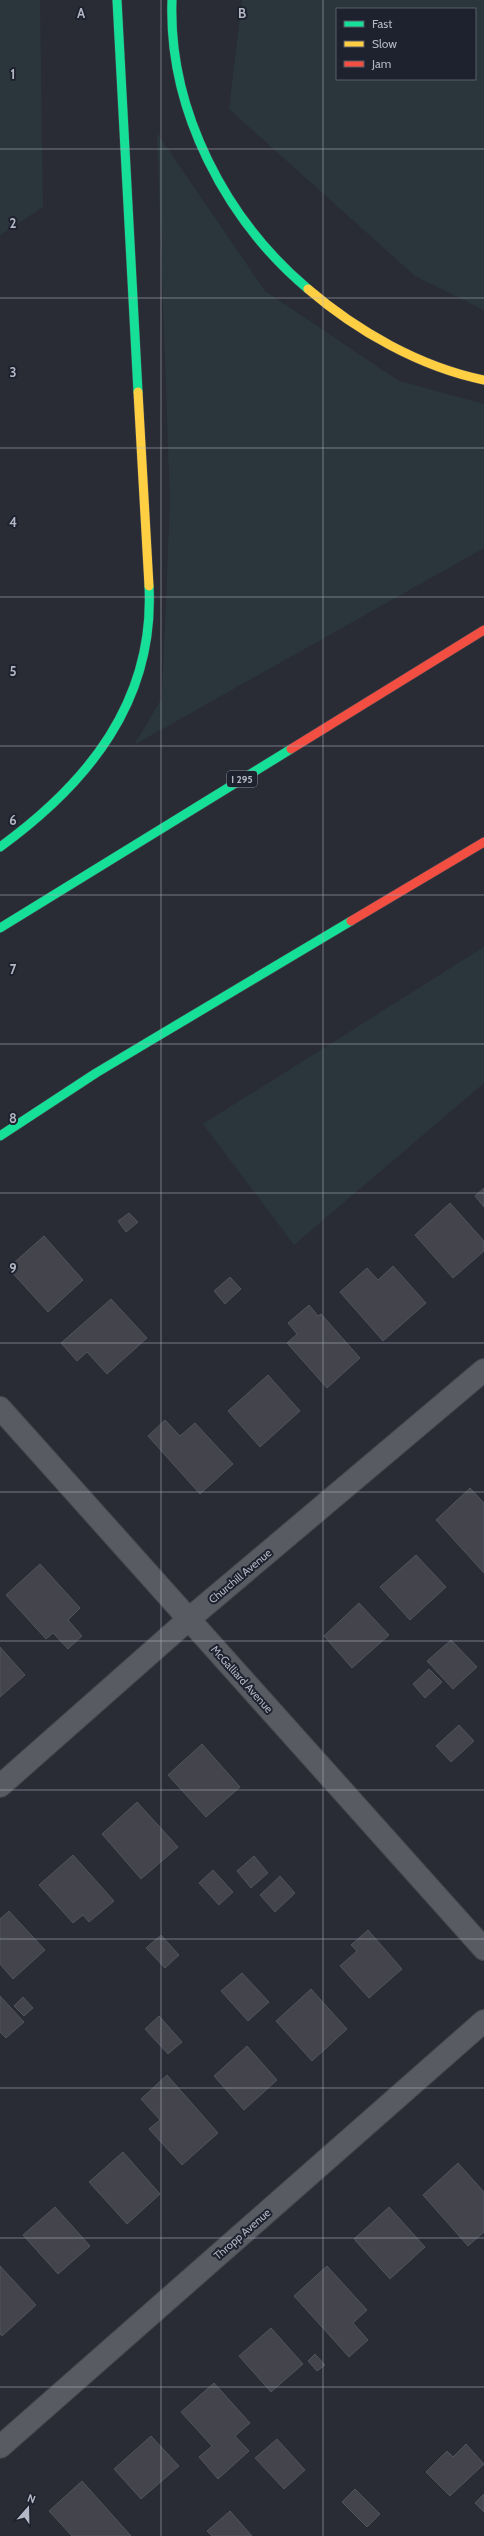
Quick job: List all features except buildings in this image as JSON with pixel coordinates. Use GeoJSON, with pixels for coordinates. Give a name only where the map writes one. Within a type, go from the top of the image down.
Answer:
{"type":"FeatureCollection","features":[{"type":"Feature","properties":{"kind":"highway"},"geometry":{"type":"LineString","coordinates":[[0,847],[60,802],[93,763],[122,714],[141,662],[150,611],[116,0]]}},
{"type":"Feature","properties":{"kind":"highway"},"geometry":{"type":"LineString","coordinates":[[172,0],[177,65],[193,128],[220,188],[260,244],[308,291],[362,330],[423,361],[484,380]]}},
{"type":"Feature","properties":{"kind":"highway","name":"I 295"},"geometry":{"type":"LineString","coordinates":[[0,928],[484,630]]}},
{"type":"Feature","properties":{"kind":"highway"},"geometry":{"type":"LineString","coordinates":[[0,1136],[96,1073],[484,842]]}},
{"type":"Feature","properties":{"kind":"street","name":"Churchill Avenue"},"geometry":{"type":"LineString","coordinates":[[0,1786],[189,1619],[484,1370]]}},
{"type":"Feature","properties":{"kind":"street","name":"McGalliard Avenue"},"geometry":{"type":"LineString","coordinates":[[0,1408],[484,1949]]}},
{"type":"Feature","properties":{"kind":"street","name":"Thropp Avenue"},"geometry":{"type":"LineString","coordinates":[[0,2447],[484,2021]]}},
{"type":"Feature","properties":{"kind":"shaded area"},"geometry":{"type":"Polygon","coordinates":[[[0,0],[40,0],[43,207],[0,235],[0,0]]]}},
{"type":"Feature","properties":{"kind":"shaded area"},"geometry":{"type":"Polygon","coordinates":[[[242,0],[484,0],[484,310],[415,276],[229,109],[242,0]]]}},
{"type":"Feature","properties":{"kind":"shaded area"},"geometry":{"type":"Polygon","coordinates":[[[157,133],[265,291],[399,381],[484,404],[484,548],[134,745],[162,698],[170,502],[157,133]]]}},
{"type":"Feature","properties":{"kind":"shaded area"},"geometry":{"type":"Polygon","coordinates":[[[484,947],[484,1083],[294,1245],[203,1124],[484,947]]]}},
{"type":"Feature","properties":{"kind":"traffic: fast"},"geometry":{"type":"LineString","coordinates":[[117,0],[138,392]]}},
{"type":"Feature","properties":{"kind":"traffic: fast"},"geometry":{"type":"LineString","coordinates":[[172,0],[173,41],[180,82],[192,122],[208,160],[228,196],[252,230],[278,261],[308,289]]}},
{"type":"Feature","properties":{"kind":"traffic: fast"},"geometry":{"type":"LineString","coordinates":[[0,847],[32,822],[61,795],[87,767],[110,736],[128,702],[141,666],[148,628],[149,586]]}},
{"type":"Feature","properties":{"kind":"traffic: fast"},"geometry":{"type":"LineString","coordinates":[[0,928],[291,749]]}},
{"type":"Feature","properties":{"kind":"traffic: fast"},"geometry":{"type":"LineString","coordinates":[[0,1136],[96,1073],[351,921]]}},
{"type":"Feature","properties":{"kind":"traffic: slow"},"geometry":{"type":"LineString","coordinates":[[308,289],[368,333],[413,357],[460,374],[484,380]]}},
{"type":"Feature","properties":{"kind":"traffic: slow"},"geometry":{"type":"LineString","coordinates":[[138,392],[149,586]]}},
{"type":"Feature","properties":{"kind":"traffic: jam"},"geometry":{"type":"LineString","coordinates":[[291,749],[484,630]]}},
{"type":"Feature","properties":{"kind":"traffic: jam"},"geometry":{"type":"LineString","coordinates":[[351,921],[484,842]]}}]}
